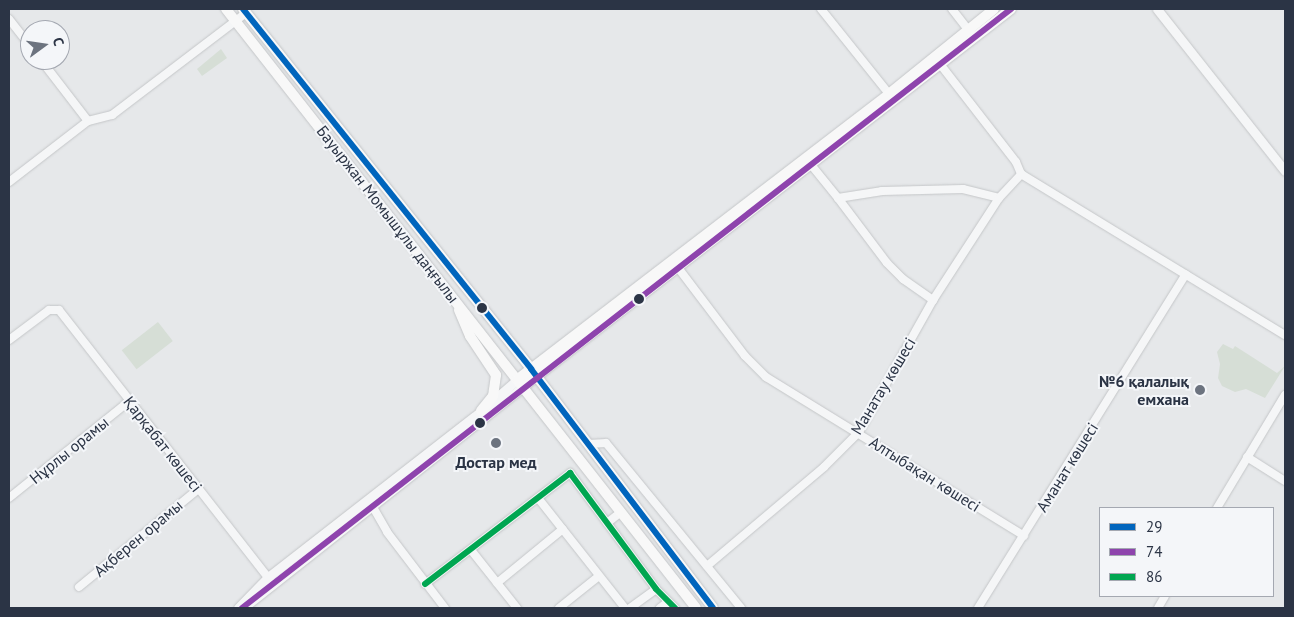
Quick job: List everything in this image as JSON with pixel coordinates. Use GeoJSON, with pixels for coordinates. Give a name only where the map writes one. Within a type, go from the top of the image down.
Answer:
{"type":"FeatureCollection","features":[{"type":"Feature","properties":{"kind":"main road","name":"Бауыржан Момышұлы даңғылы"},"geometry":{"type":"LineString","coordinates":[[226,9],[521,382],[696,608]]}},
{"type":"Feature","properties":{"kind":"main road"},"geometry":{"type":"LineString","coordinates":[[534,373],[808,161],[940,64],[994,9]]}},
{"type":"Feature","properties":{"kind":"main road"},"geometry":{"type":"LineString","coordinates":[[521,382],[679,269],[889,94],[972,33],[1011,9]]}},
{"type":"Feature","properties":{"kind":"main road","name":"Бауыржан Момышұлы даңғылы"},"geometry":{"type":"LineString","coordinates":[[244,11],[534,373],[713,608]]}},
{"type":"Feature","properties":{"kind":"main road"},"geometry":{"type":"LineString","coordinates":[[454,297],[470,336],[496,374],[493,396],[481,411]]}},
{"type":"Feature","properties":{"kind":"street"},"geometry":{"type":"LineString","coordinates":[[821,9],[889,94]]}},
{"type":"Feature","properties":{"kind":"street"},"geometry":{"type":"LineString","coordinates":[[952,9],[972,33]]}},
{"type":"Feature","properties":{"kind":"street"},"geometry":{"type":"LineString","coordinates":[[1157,9],[1285,171]]}},
{"type":"Feature","properties":{"kind":"street"},"geometry":{"type":"LineString","coordinates":[[9,182],[88,121],[112,114],[236,21],[244,11]]}},
{"type":"Feature","properties":{"kind":"street"},"geometry":{"type":"LineString","coordinates":[[9,19],[20,33]]}},
{"type":"Feature","properties":{"kind":"street"},"geometry":{"type":"LineString","coordinates":[[940,64],[1016,162],[1021,174],[1285,335]]}},
{"type":"Feature","properties":{"kind":"street"},"geometry":{"type":"LineString","coordinates":[[49,70],[88,121]]}},
{"type":"Feature","properties":{"kind":"street"},"geometry":{"type":"LineString","coordinates":[[808,161],[887,264],[903,279],[933,300]]}},
{"type":"Feature","properties":{"kind":"street","name":"Манатау көшесі"},"geometry":{"type":"LineString","coordinates":[[707,566],[824,467],[858,432],[933,300],[999,198],[1021,174]]}},
{"type":"Feature","properties":{"kind":"street"},"geometry":{"type":"LineString","coordinates":[[838,198],[882,191],[963,189],[999,198]]}},
{"type":"Feature","properties":{"kind":"street","name":"Алтыбақан көшесі"},"geometry":{"type":"LineString","coordinates":[[679,269],[745,356],[766,377],[1024,536]]}},
{"type":"Feature","properties":{"kind":"street","name":"Аманат көшесі"},"geometry":{"type":"LineString","coordinates":[[978,608],[1186,274]]}},
{"type":"Feature","properties":{"kind":"street","name":"Қарқабат көшесі"},"geometry":{"type":"LineString","coordinates":[[9,340],[49,310],[59,310],[197,490],[274,585]]}},
{"type":"Feature","properties":{"kind":"street"},"geometry":{"type":"LineString","coordinates":[[240,608],[274,585],[369,501],[481,411],[521,382]]}},
{"type":"Feature","properties":{"kind":"street"},"geometry":{"type":"LineString","coordinates":[[240,608],[268,577],[521,382]]}},
{"type":"Feature","properties":{"kind":"street"},"geometry":{"type":"LineString","coordinates":[[1218,507],[1285,395]]}},
{"type":"Feature","properties":{"kind":"street","name":"Нұрлы орамы"},"geometry":{"type":"LineString","coordinates":[[9,498],[128,401]]}},
{"type":"Feature","properties":{"kind":"street"},"geometry":{"type":"LineString","coordinates":[[588,444],[606,443],[741,608]]}},
{"type":"Feature","properties":{"kind":"street"},"geometry":{"type":"LineString","coordinates":[[1247,458],[1285,481]]}},
{"type":"Feature","properties":{"kind":"street"},"geometry":{"type":"LineString","coordinates":[[425,584],[570,473],[656,588],[675,608]]}},
{"type":"Feature","properties":{"kind":"street","name":"Ақберен орамы"},"geometry":{"type":"LineString","coordinates":[[79,587],[197,490]]}},
{"type":"Feature","properties":{"kind":"street"},"geometry":{"type":"LineString","coordinates":[[538,498],[625,608]]}},
{"type":"Feature","properties":{"kind":"street"},"geometry":{"type":"LineString","coordinates":[[369,501],[387,532],[445,608]]}},
{"type":"Feature","properties":{"kind":"street"},"geometry":{"type":"LineString","coordinates":[[607,523],[621,512]]}},
{"type":"Feature","properties":{"kind":"street"},"geometry":{"type":"LineString","coordinates":[[497,583],[563,529]]}},
{"type":"Feature","properties":{"kind":"street"},"geometry":{"type":"LineString","coordinates":[[471,550],[516,608]]}},
{"type":"Feature","properties":{"kind":"street"},"geometry":{"type":"LineString","coordinates":[[559,608],[599,576]]}},
{"type":"Feature","properties":{"kind":"street"},"geometry":{"type":"LineString","coordinates":[[630,608],[656,588]]}},
{"type":"Feature","properties":{"kind":"street"},"geometry":{"type":"LineString","coordinates":[[1158,608],[1164,597]]}},
{"type":"Feature","properties":{"kind":"street"},"geometry":{"type":"LineString","coordinates":[[660,608],[668,602]]}},
{"type":"Feature","properties":{"kind":"shaded area"},"geometry":{"type":"Polygon","coordinates":[[[221,49],[227,58],[202,76],[197,69],[221,49]]]}},
{"type":"Feature","properties":{"kind":"shaded area"},"geometry":{"type":"Polygon","coordinates":[[[158,322],[173,341],[137,369],[122,350],[158,322]]]}},
{"type":"Feature","properties":{"kind":"shaded area"},"geometry":{"type":"Polygon","coordinates":[[[1223,344],[1233,349],[1235,346],[1277,373],[1285,366],[1265,398],[1246,389],[1235,392],[1222,386],[1218,378],[1220,364],[1217,352],[1223,344]]]}},
{"type":"Feature","properties":{"kind":"transit line","name":"29"},"geometry":{"type":"LineString","coordinates":[[243,9],[531,369],[713,608]]}},
{"type":"Feature","properties":{"kind":"transit line","name":"74"},"geometry":{"type":"LineString","coordinates":[[242,608],[1011,9]]}},
{"type":"Feature","properties":{"kind":"transit line","name":"86"},"geometry":{"type":"LineString","coordinates":[[425,584],[570,473],[656,589],[675,608]]}},
{"type":"Feature","properties":{"kind":"place","name":"№6 қалалық емхана"},"geometry":{"type":"Point","coordinates":[1200,390]}},
{"type":"Feature","properties":{"kind":"place","name":"Достар мед"},"geometry":{"type":"Point","coordinates":[496,443]}}]}
